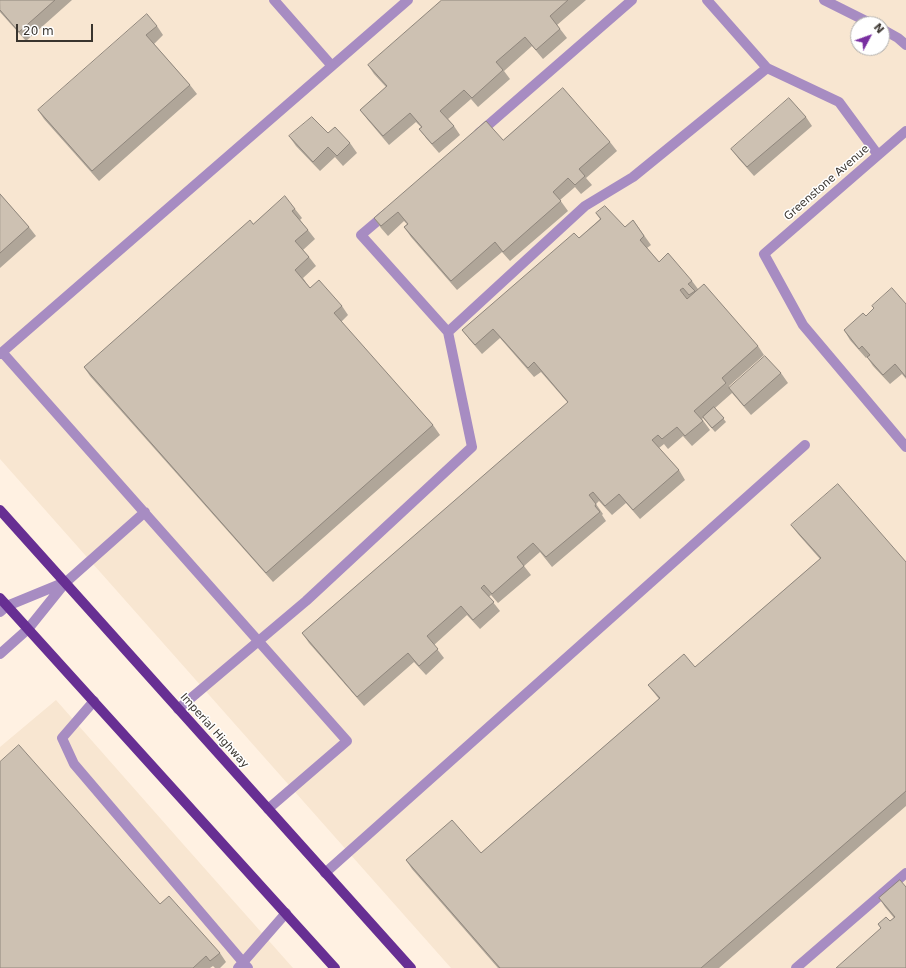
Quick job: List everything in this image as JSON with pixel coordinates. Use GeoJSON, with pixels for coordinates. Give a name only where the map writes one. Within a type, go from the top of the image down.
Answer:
{"type":"FeatureCollection","features":[{"type":"Feature","properties":{"kind":"main road","name":"Imperial Highway"},"geometry":{"type":"LineString","coordinates":[[0,510],[411,968]]}},
{"type":"Feature","properties":{"kind":"main road"},"geometry":{"type":"LineString","coordinates":[[2,605],[28,629],[335,968]]}},
{"type":"Feature","properties":{"kind":"street"},"geometry":{"type":"LineString","coordinates":[[274,0],[332,66]]}},
{"type":"Feature","properties":{"kind":"street"},"geometry":{"type":"LineString","coordinates":[[268,809],[347,741],[145,512],[1,353],[408,0]]}},
{"type":"Feature","properties":{"kind":"street"},"geometry":{"type":"LineString","coordinates":[[469,141],[632,0]]}},
{"type":"Feature","properties":{"kind":"street"},"geometry":{"type":"LineString","coordinates":[[707,0],[767,68],[839,102],[878,155]]}},
{"type":"Feature","properties":{"kind":"street"},"geometry":{"type":"LineString","coordinates":[[824,0],[856,16]]}},
{"type":"Feature","properties":{"kind":"street"},"geometry":{"type":"LineString","coordinates":[[890,34],[906,45]]}},
{"type":"Feature","properties":{"kind":"street"},"geometry":{"type":"LineString","coordinates":[[448,332],[585,206],[633,177],[767,68]]}},
{"type":"Feature","properties":{"kind":"street","name":"Greenstone Avenue"},"geometry":{"type":"LineString","coordinates":[[906,131],[764,254],[803,325],[906,447]]}},
{"type":"Feature","properties":{"kind":"street"},"geometry":{"type":"LineString","coordinates":[[178,709],[306,601],[472,447],[448,332],[361,235],[397,204]]}},
{"type":"Feature","properties":{"kind":"street"},"geometry":{"type":"LineString","coordinates":[[325,873],[805,445]]}},
{"type":"Feature","properties":{"kind":"street"},"geometry":{"type":"LineString","coordinates":[[0,654],[28,629],[65,583],[145,512]]}},
{"type":"Feature","properties":{"kind":"street"},"geometry":{"type":"LineString","coordinates":[[2,605],[65,583]]}},
{"type":"Feature","properties":{"kind":"street"},"geometry":{"type":"LineString","coordinates":[[94,701],[62,738],[74,764],[243,966],[286,913]]}},
{"type":"Feature","properties":{"kind":"street"},"geometry":{"type":"LineString","coordinates":[[796,968],[906,873]]}},
{"type":"Feature","properties":{"kind":"shaded area"},"geometry":{"type":"Polygon","coordinates":[[[0,0],[906,0],[906,968],[451,968],[0,459],[0,0]]]}},
{"type":"Feature","properties":{"kind":"shaded area"},"geometry":{"type":"Polygon","coordinates":[[[56,700],[293,968],[0,968],[0,747],[56,700]]]}},
{"type":"Feature","properties":{"kind":"building"},"geometry":{"type":"Polygon","coordinates":[[[0,0],[55,0],[19,32],[0,10],[0,0]]]}},
{"type":"Feature","properties":{"kind":"building"},"geometry":{"type":"Polygon","coordinates":[[[442,0],[568,0],[550,16],[560,29],[536,50],[525,37],[496,62],[503,70],[472,98],[464,90],[440,111],[454,126],[432,144],[419,129],[422,127],[410,113],[383,136],[360,110],[387,86],[368,65],[442,0]]]}},
{"type":"Feature","properties":{"kind":"building"},"geometry":{"type":"Polygon","coordinates":[[[147,14],[157,26],[146,35],[190,85],[92,171],[38,110],[147,14]]]}},
{"type":"Feature","properties":{"kind":"building"},"geometry":{"type":"Polygon","coordinates":[[[563,88],[610,142],[579,169],[585,176],[575,185],[568,178],[553,192],[561,201],[503,252],[495,242],[451,281],[404,227],[408,224],[398,212],[381,226],[374,218],[486,121],[503,140],[563,88]]]}},
{"type":"Feature","properties":{"kind":"building"},"geometry":{"type":"Polygon","coordinates":[[[789,98],[806,117],[747,167],[731,149],[789,98]]]}},
{"type":"Feature","properties":{"kind":"building"},"geometry":{"type":"Polygon","coordinates":[[[312,117],[328,133],[335,127],[350,143],[337,156],[328,147],[313,162],[289,136],[312,117]]]}},
{"type":"Feature","properties":{"kind":"building"},"geometry":{"type":"Polygon","coordinates":[[[0,194],[29,227],[0,253],[0,194]]]}},
{"type":"Feature","properties":{"kind":"building"},"geometry":{"type":"Polygon","coordinates":[[[285,196],[295,209],[292,211],[308,230],[295,241],[309,257],[295,270],[310,288],[319,280],[342,306],[334,313],[433,425],[266,573],[84,367],[250,220],[253,224],[285,196]]]}},
{"type":"Feature","properties":{"kind":"building"},"geometry":{"type":"Polygon","coordinates":[[[605,206],[625,227],[633,220],[644,236],[640,240],[659,262],[668,253],[692,281],[688,284],[695,291],[689,295],[683,288],[680,290],[687,299],[704,284],[758,346],[722,378],[726,383],[694,411],[703,421],[685,436],[677,427],[662,439],[658,435],[652,440],[679,470],[633,510],[619,494],[605,506],[593,492],[589,495],[600,512],[546,557],[533,543],[517,557],[524,566],[492,594],[484,585],[481,588],[494,602],[473,620],[461,606],[427,636],[438,649],[419,666],[408,653],[357,697],[302,633],[568,402],[534,362],[528,368],[493,329],[475,345],[462,330],[574,233],[579,238],[601,219],[596,213],[605,206]]]}},
{"type":"Feature","properties":{"kind":"building"},"geometry":{"type":"Polygon","coordinates":[[[892,288],[906,304],[906,377],[895,364],[883,375],[867,357],[870,355],[862,346],[859,349],[844,330],[863,313],[866,316],[874,308],[872,306],[892,288]]]}},
{"type":"Feature","properties":{"kind":"building"},"geometry":{"type":"Polygon","coordinates":[[[765,356],[781,373],[744,406],[729,388],[765,356]]]}},
{"type":"Feature","properties":{"kind":"building"},"geometry":{"type":"Polygon","coordinates":[[[714,407],[724,418],[712,428],[703,417],[714,407]]]}},
{"type":"Feature","properties":{"kind":"building"},"geometry":{"type":"Polygon","coordinates":[[[838,484],[906,562],[906,791],[701,968],[500,968],[406,860],[452,820],[481,853],[660,698],[648,685],[684,654],[695,667],[821,558],[791,525],[838,484]]]}},
{"type":"Feature","properties":{"kind":"building"},"geometry":{"type":"Polygon","coordinates":[[[19,745],[160,904],[169,896],[220,953],[210,961],[206,956],[193,968],[0,968],[0,762],[19,745]]]}},
{"type":"Feature","properties":{"kind":"building"},"geometry":{"type":"Polygon","coordinates":[[[900,880],[906,887],[906,968],[836,968],[881,928],[878,924],[886,917],[890,921],[895,917],[879,898],[900,880]]]}}]}
